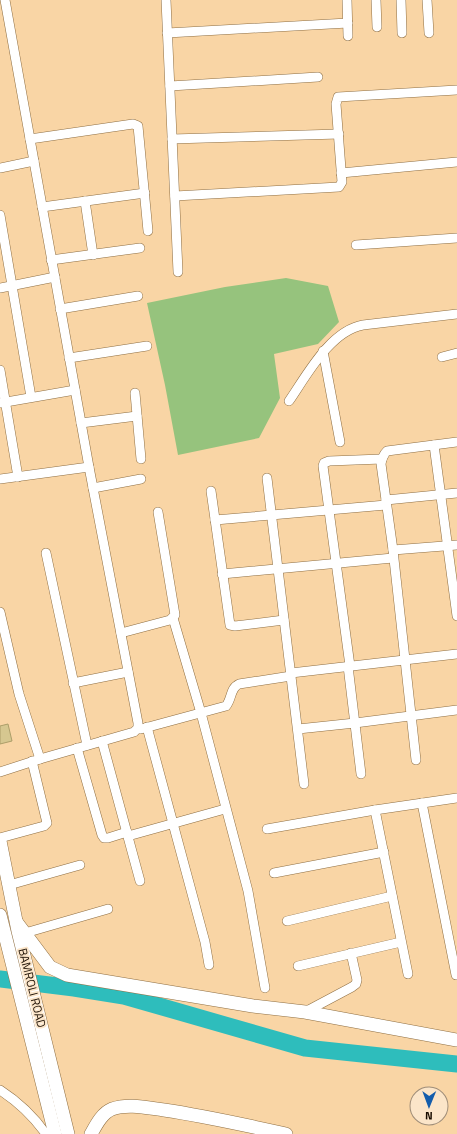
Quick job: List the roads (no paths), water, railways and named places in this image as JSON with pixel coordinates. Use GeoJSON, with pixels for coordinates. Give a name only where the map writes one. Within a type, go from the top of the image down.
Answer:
{"type":"FeatureCollection","features":[{"type":"Feature","properties":{"kind":"street"},"geometry":{"type":"LineString","coordinates":[[5,0],[89,468],[138,723],[136,730]]}},
{"type":"Feature","properties":{"kind":"street"},"geometry":{"type":"LineString","coordinates":[[166,0],[178,272]]}},
{"type":"Feature","properties":{"kind":"street"},"geometry":{"type":"LineString","coordinates":[[347,0],[348,36]]}},
{"type":"Feature","properties":{"kind":"street"},"geometry":{"type":"LineString","coordinates":[[376,0],[377,27]]}},
{"type":"Feature","properties":{"kind":"street"},"geometry":{"type":"LineString","coordinates":[[401,0],[402,33]]}},
{"type":"Feature","properties":{"kind":"street"},"geometry":{"type":"LineString","coordinates":[[427,0],[429,33]]}},
{"type":"Feature","properties":{"kind":"street"},"geometry":{"type":"LineString","coordinates":[[167,33],[348,23]]}},
{"type":"Feature","properties":{"kind":"street"},"geometry":{"type":"LineString","coordinates":[[170,86],[318,77]]}},
{"type":"Feature","properties":{"kind":"street"},"geometry":{"type":"LineString","coordinates":[[175,196],[337,188],[341,185],[336,104],[338,97],[457,90]]}},
{"type":"Feature","properties":{"kind":"street"},"geometry":{"type":"LineString","coordinates":[[30,139],[136,124],[140,128],[148,231]]}},
{"type":"Feature","properties":{"kind":"street"},"geometry":{"type":"LineString","coordinates":[[172,139],[338,134]]}},
{"type":"Feature","properties":{"kind":"street"},"geometry":{"type":"LineString","coordinates":[[0,168],[34,161]]}},
{"type":"Feature","properties":{"kind":"street"},"geometry":{"type":"LineString","coordinates":[[341,173],[457,162]]}},
{"type":"Feature","properties":{"kind":"street"},"geometry":{"type":"LineString","coordinates":[[42,207],[145,193]]}},
{"type":"Feature","properties":{"kind":"street"},"geometry":{"type":"LineString","coordinates":[[85,201],[93,255]]}},
{"type":"Feature","properties":{"kind":"street"},"geometry":{"type":"LineString","coordinates":[[0,215],[32,397]]}},
{"type":"Feature","properties":{"kind":"street"},"geometry":{"type":"LineString","coordinates":[[356,245],[457,238]]}},
{"type":"Feature","properties":{"kind":"street"},"geometry":{"type":"LineString","coordinates":[[52,260],[140,248]]}},
{"type":"Feature","properties":{"kind":"street"},"geometry":{"type":"LineString","coordinates":[[0,288],[55,277]]}},
{"type":"Feature","properties":{"kind":"street"},"geometry":{"type":"LineString","coordinates":[[60,309],[138,296]]}},
{"type":"Feature","properties":{"kind":"street"},"geometry":{"type":"LineString","coordinates":[[289,401],[323,351],[350,329],[357,326],[457,314]]}},
{"type":"Feature","properties":{"kind":"street"},"geometry":{"type":"LineString","coordinates":[[69,358],[147,346]]}},
{"type":"Feature","properties":{"kind":"street"},"geometry":{"type":"LineString","coordinates":[[323,351],[340,442]]}},
{"type":"Feature","properties":{"kind":"street"},"geometry":{"type":"LineString","coordinates":[[442,357],[457,353]]}},
{"type":"Feature","properties":{"kind":"street"},"geometry":{"type":"LineString","coordinates":[[0,370],[3,402],[18,477]]}},
{"type":"Feature","properties":{"kind":"street"},"geometry":{"type":"LineString","coordinates":[[3,402],[75,390]]}},
{"type":"Feature","properties":{"kind":"street"},"geometry":{"type":"LineString","coordinates":[[135,393],[141,459]]}},
{"type":"Feature","properties":{"kind":"street"},"geometry":{"type":"LineString","coordinates":[[81,423],[137,416]]}},
{"type":"Feature","properties":{"kind":"street"},"geometry":{"type":"LineString","coordinates":[[416,760],[382,459],[383,455],[387,451],[457,442]]}},
{"type":"Feature","properties":{"kind":"street"},"geometry":{"type":"LineString","coordinates":[[434,445],[441,495],[452,546],[457,616]]}},
{"type":"Feature","properties":{"kind":"street"},"geometry":{"type":"LineString","coordinates":[[361,774],[337,564],[323,471],[324,463],[329,461],[382,459]]}},
{"type":"Feature","properties":{"kind":"street"},"geometry":{"type":"LineString","coordinates":[[0,479],[89,468]]}},
{"type":"Feature","properties":{"kind":"street"},"geometry":{"type":"LineString","coordinates":[[267,478],[304,784]]}},
{"type":"Feature","properties":{"kind":"street"},"geometry":{"type":"LineString","coordinates":[[93,488],[141,479]]}},
{"type":"Feature","properties":{"kind":"street"},"geometry":{"type":"LineString","coordinates":[[211,491],[230,624],[235,626],[284,620]]}},
{"type":"Feature","properties":{"kind":"street"},"geometry":{"type":"LineString","coordinates":[[215,520],[329,510],[457,493]]}},
{"type":"Feature","properties":{"kind":"street"},"geometry":{"type":"LineString","coordinates":[[158,512],[175,610],[173,618],[201,713],[225,809],[248,891],[265,988]]}},
{"type":"Feature","properties":{"kind":"street"},"geometry":{"type":"LineString","coordinates":[[222,574],[337,564],[393,554],[452,546]]}},
{"type":"Feature","properties":{"kind":"street"},"geometry":{"type":"LineString","coordinates":[[46,553],[87,745]]}},
{"type":"Feature","properties":{"kind":"street"},"geometry":{"type":"LineString","coordinates":[[0,612],[36,760],[47,823],[44,826],[0,840]]}},
{"type":"Feature","properties":{"kind":"street"},"geometry":{"type":"LineString","coordinates":[[121,633],[173,618]]}},
{"type":"Feature","properties":{"kind":"street"},"geometry":{"type":"LineString","coordinates":[[0,772],[76,748],[134,732],[136,730],[226,706],[233,688],[239,684],[291,674],[349,666],[457,654]]}},
{"type":"Feature","properties":{"kind":"street"},"geometry":{"type":"LineString","coordinates":[[73,683],[128,672]]}},
{"type":"Feature","properties":{"kind":"street"},"geometry":{"type":"LineString","coordinates":[[298,729],[457,710]]}},
{"type":"Feature","properties":{"kind":"street"},"geometry":{"type":"LineString","coordinates":[[147,727],[205,942],[209,965]]}},
{"type":"Feature","properties":{"kind":"street"},"geometry":{"type":"LineString","coordinates":[[102,741],[140,882]]}},
{"type":"Feature","properties":{"kind":"street"},"geometry":{"type":"LineString","coordinates":[[76,748],[102,836],[104,838],[173,824],[225,809]]}},
{"type":"Feature","properties":{"kind":"street"},"geometry":{"type":"LineString","coordinates":[[268,830],[375,810],[457,798]]}},
{"type":"Feature","properties":{"kind":"street"},"geometry":{"type":"LineString","coordinates":[[422,803],[456,975]]}},
{"type":"Feature","properties":{"kind":"street"},"geometry":{"type":"LineString","coordinates":[[375,810],[408,974]]}},
{"type":"Feature","properties":{"kind":"street","name":"BAMROLI ROAD"},"geometry":{"type":"LineString","coordinates":[[0,840],[9,885],[68,1134]]}},
{"type":"Feature","properties":{"kind":"street"},"geometry":{"type":"LineString","coordinates":[[274,873],[384,852]]}},
{"type":"Feature","properties":{"kind":"street"},"geometry":{"type":"LineString","coordinates":[[9,885],[80,865]]}},
{"type":"Feature","properties":{"kind":"street"},"geometry":{"type":"LineString","coordinates":[[287,921],[392,896]]}},
{"type":"Feature","properties":{"kind":"street"},"geometry":{"type":"LineString","coordinates":[[108,909],[20,929],[50,967],[67,975],[253,1006],[306,1012],[457,1040]]}},
{"type":"Feature","properties":{"kind":"street","name":"BAMROLI ROAD"},"geometry":{"type":"LineString","coordinates":[[1,924],[55,1134]]}},
{"type":"Feature","properties":{"kind":"street"},"geometry":{"type":"LineString","coordinates":[[298,966],[401,942]]}},
{"type":"Feature","properties":{"kind":"street"},"geometry":{"type":"LineString","coordinates":[[306,1012],[356,984],[357,980],[351,954]]}},
{"type":"Feature","properties":{"kind":"street"},"geometry":{"type":"LineString","coordinates":[[0,1090],[11,1097],[46,1134]]}},
{"type":"Feature","properties":{"kind":"street"},"geometry":{"type":"LineString","coordinates":[[91,1134],[102,1118],[112,1109],[122,1106],[137,1106],[194,1114],[286,1134]]}},
{"type":"Feature","properties":{"kind":"waterway"},"geometry":{"type":"LineString","coordinates":[[0,979],[124,996],[305,1048],[457,1064]]}}]}
